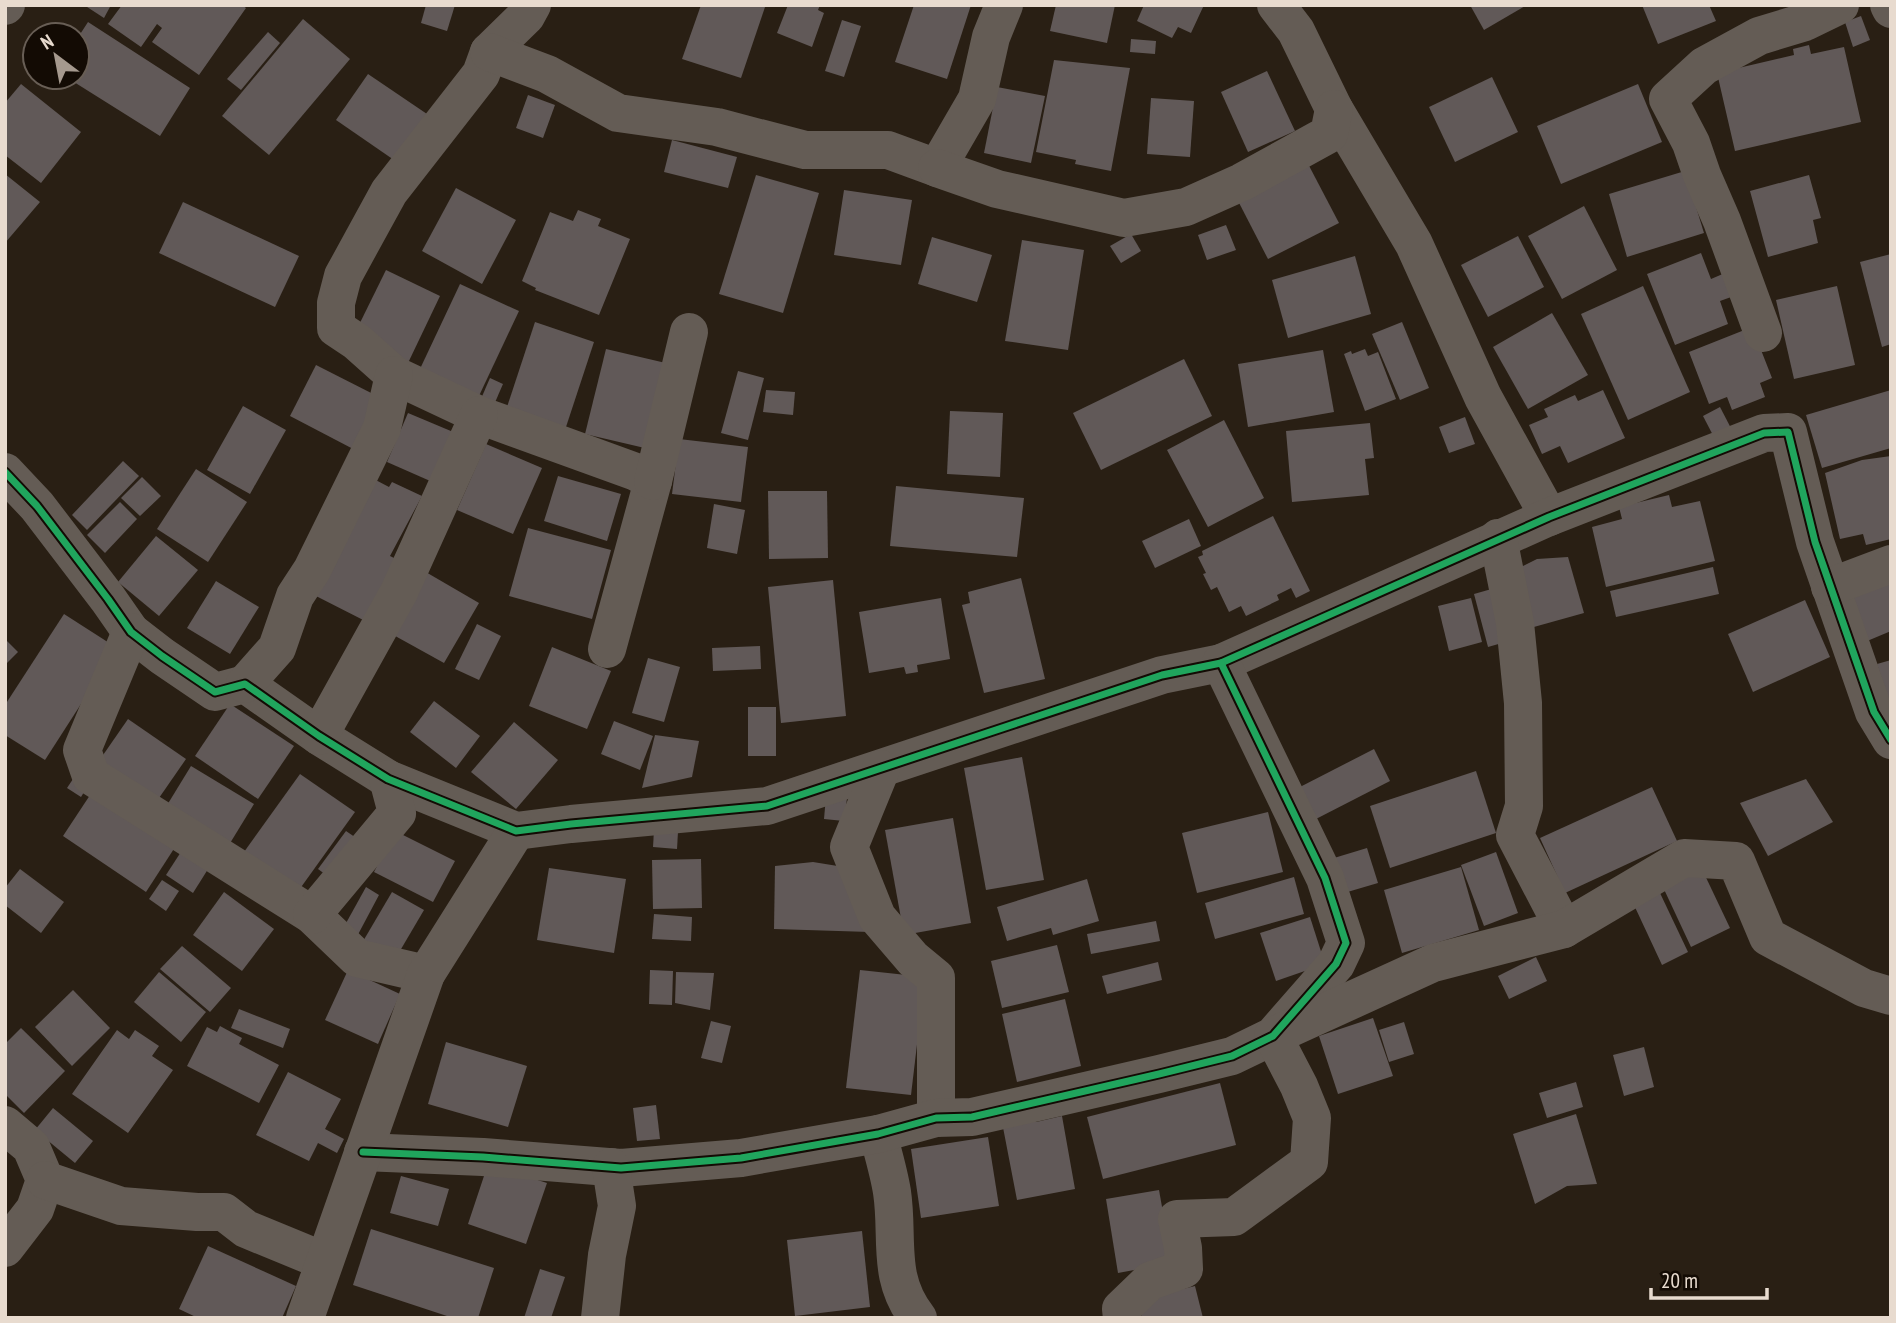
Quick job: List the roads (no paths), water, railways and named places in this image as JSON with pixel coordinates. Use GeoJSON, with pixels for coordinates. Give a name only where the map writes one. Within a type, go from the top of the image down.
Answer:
{"type":"FeatureCollection","features":[{"type":"Feature","properties":{"kind":"street"},"geometry":{"type":"LineString","coordinates":[[532,5],[526,16],[489,52],[481,74],[389,192],[343,276],[336,303],[336,328],[357,342],[394,375],[480,415],[636,472],[653,481]]}},
{"type":"Feature","properties":{"kind":"street"},"geometry":{"type":"LineString","coordinates":[[937,168],[977,99],[991,37],[1004,5]]}},
{"type":"Feature","properties":{"kind":"street"},"geometry":{"type":"LineString","coordinates":[[1276,5],[1296,30],[1334,109],[1414,244],[1483,397],[1549,517]]}},
{"type":"Feature","properties":{"kind":"street"},"geometry":{"type":"LineString","coordinates":[[1763,333],[1691,143],[1668,99],[1704,66],[1759,36],[1805,22],[1840,5]]}},
{"type":"Feature","properties":{"kind":"street"},"geometry":{"type":"LineString","coordinates":[[489,52],[547,74],[618,113],[717,127],[805,150],[888,150],[997,189],[1124,218],[1186,206],[1242,182],[1329,134],[1334,109]]}},
{"type":"Feature","properties":{"kind":"street"},"geometry":{"type":"LineString","coordinates":[[607,649],[653,481],[689,332]]}},
{"type":"Feature","properties":{"kind":"street"},"geometry":{"type":"LineString","coordinates":[[230,688],[277,648],[295,596],[312,570],[382,428],[394,375]]}},
{"type":"Feature","properties":{"kind":"street"},"geometry":{"type":"LineString","coordinates":[[319,736],[399,592],[480,415]]}},
{"type":"Feature","properties":{"kind":"street"},"geometry":{"type":"LineString","coordinates":[[5,472],[37,506],[131,632],[162,656],[230,688],[319,736],[388,779],[516,831],[767,806],[1162,674],[1221,663],[1549,517],[1764,433],[1788,432],[1815,542],[1830,587],[1874,712],[1891,740]]}},
{"type":"Feature","properties":{"kind":"street"},"geometry":{"type":"LineString","coordinates":[[1498,538],[1515,623],[1523,703],[1524,806],[1515,835],[1564,929]]}},
{"type":"Feature","properties":{"kind":"street"},"geometry":{"type":"LineString","coordinates":[[1830,587],[1891,564]]}},
{"type":"Feature","properties":{"kind":"street"},"geometry":{"type":"LineString","coordinates":[[131,632],[82,750],[91,776],[312,915],[357,958],[426,974]]}},
{"type":"Feature","properties":{"kind":"street"},"geometry":{"type":"LineString","coordinates":[[1221,663],[1325,878],[1346,943],[1336,964],[1273,1036]]}},
{"type":"Feature","properties":{"kind":"street"},"geometry":{"type":"LineString","coordinates":[[881,769],[849,847],[877,917],[913,959],[936,978],[936,1118]]}},
{"type":"Feature","properties":{"kind":"street"},"geometry":{"type":"LineString","coordinates":[[312,915],[397,813],[388,779]]}},
{"type":"Feature","properties":{"kind":"street"},"geometry":{"type":"LineString","coordinates":[[305,1318],[426,974],[516,831]]}},
{"type":"Feature","properties":{"kind":"street"},"geometry":{"type":"LineString","coordinates":[[363,1152],[483,1157],[611,1167],[741,1158],[878,1134],[936,1118],[972,1117],[1232,1056],[1433,963],[1564,929],[1684,858],[1736,861],[1768,937],[1864,988],[1891,996]]}},
{"type":"Feature","properties":{"kind":"street"},"geometry":{"type":"LineString","coordinates":[[1122,1318],[1121,1309],[1150,1281],[1184,1269],[1177,1219],[1234,1217],[1309,1162],[1312,1118],[1273,1036]]}},
{"type":"Feature","properties":{"kind":"street"},"geometry":{"type":"LineString","coordinates":[[5,1125],[32,1147],[45,1180],[35,1209],[5,1248]]}},
{"type":"Feature","properties":{"kind":"street"},"geometry":{"type":"LineString","coordinates":[[878,1134],[892,1193],[897,1277],[909,1307],[918,1318]]}},
{"type":"Feature","properties":{"kind":"street"},"geometry":{"type":"LineString","coordinates":[[600,1318],[607,1255],[617,1206],[611,1167]]}},
{"type":"Feature","properties":{"kind":"street"},"geometry":{"type":"LineString","coordinates":[[45,1180],[121,1206],[224,1212],[246,1229],[324,1261]]}}]}
